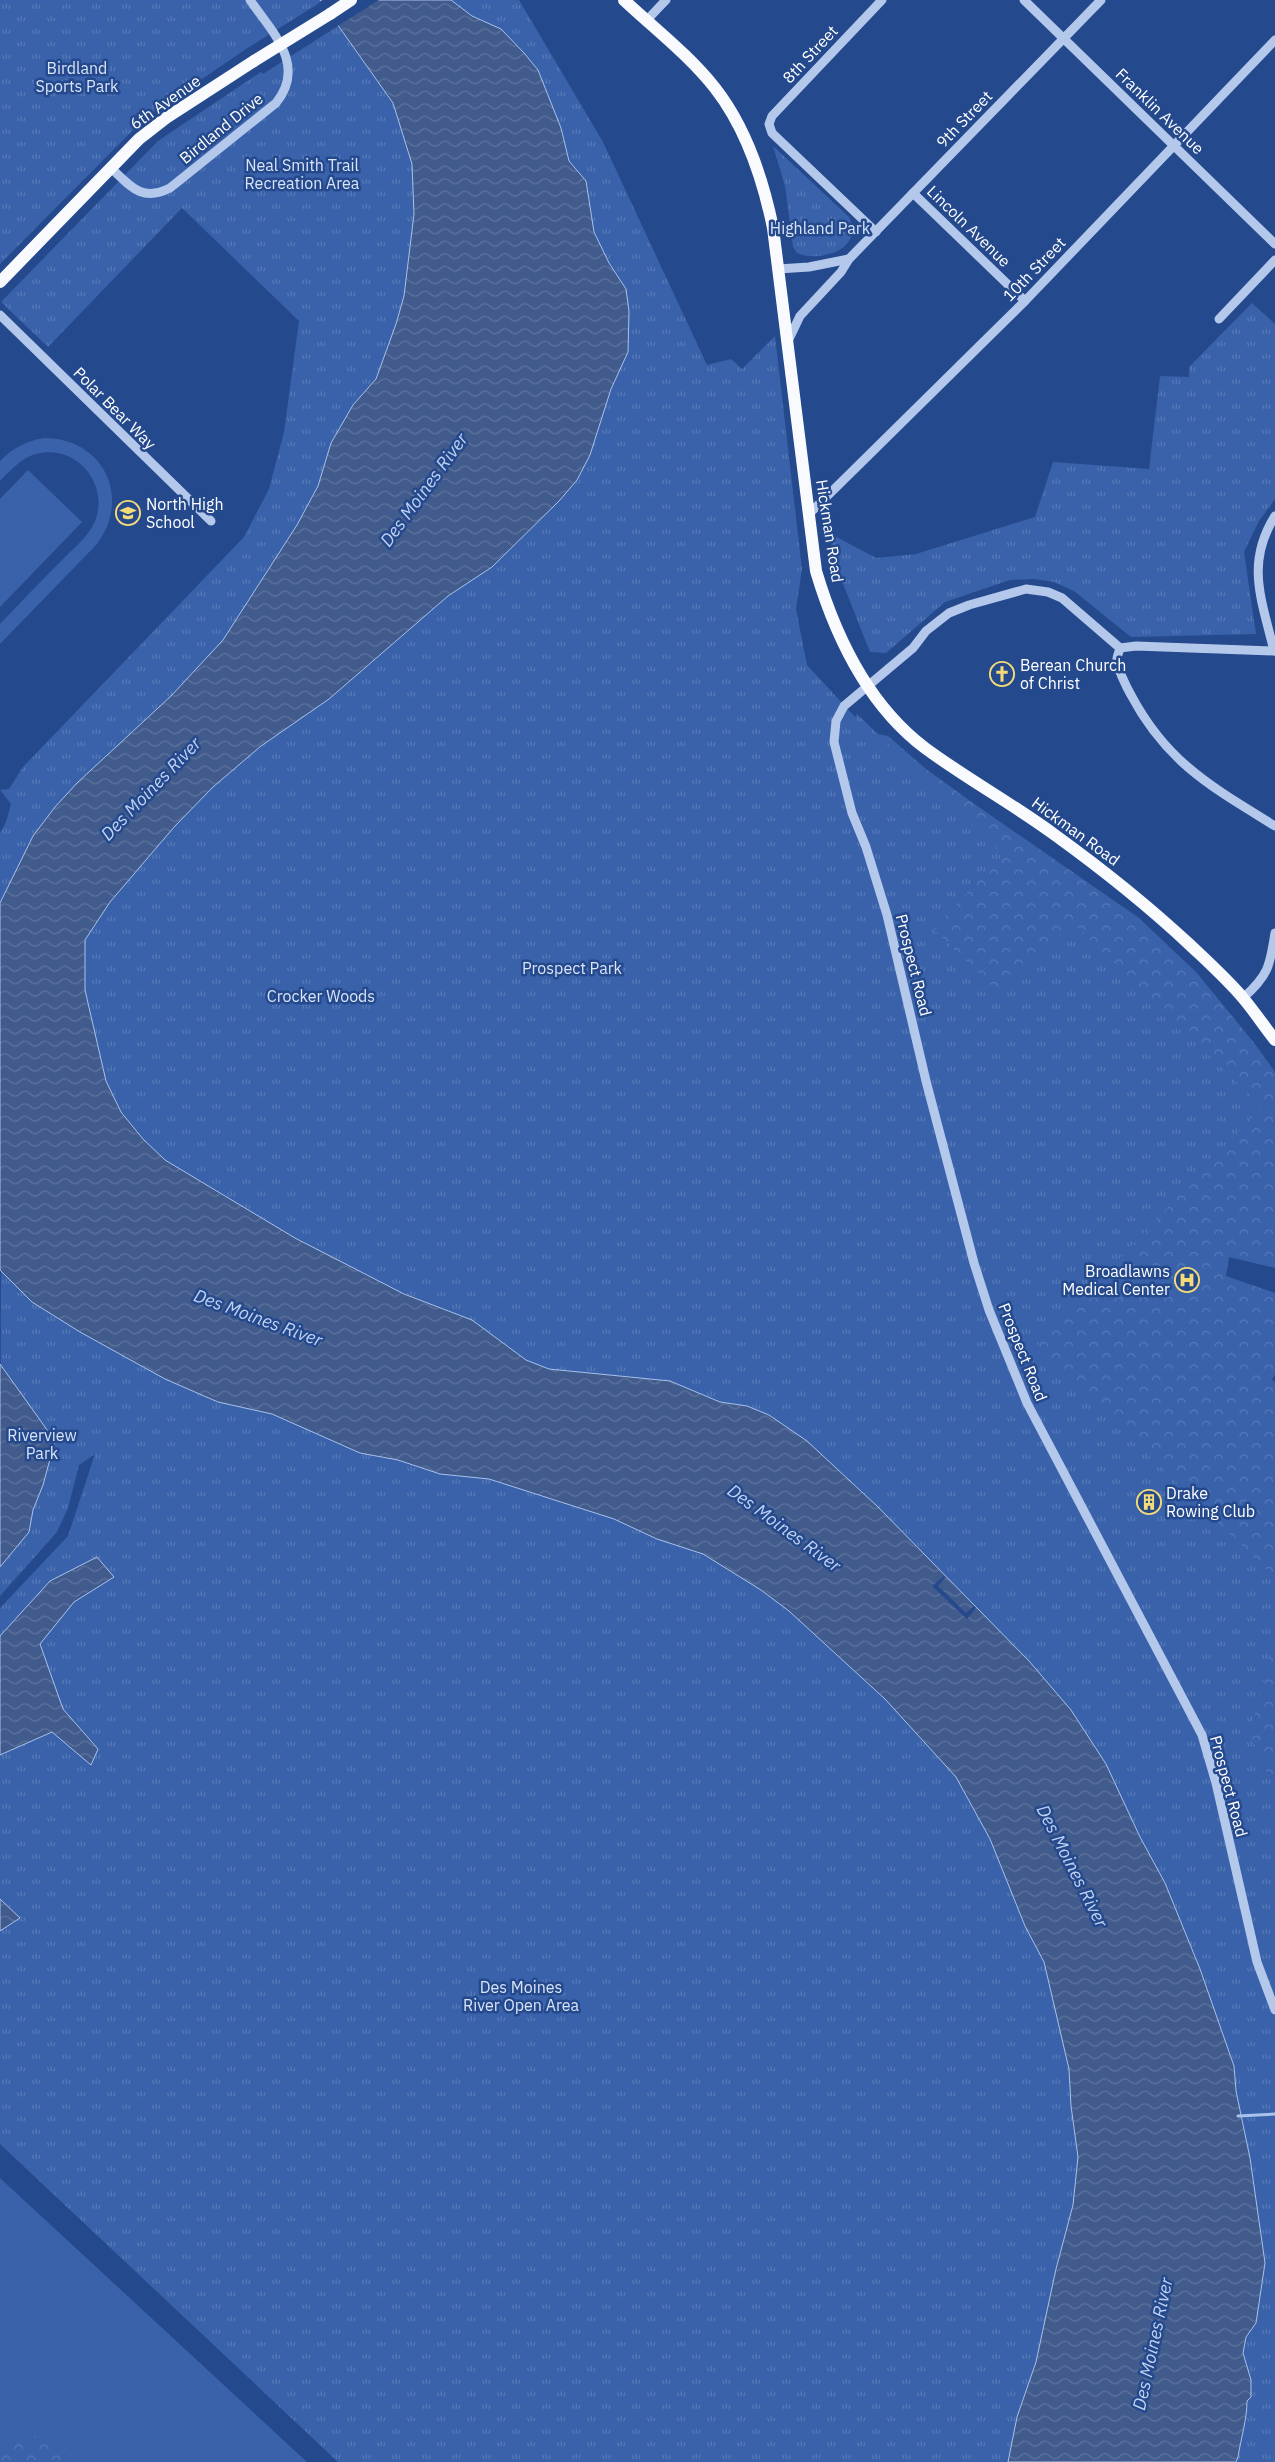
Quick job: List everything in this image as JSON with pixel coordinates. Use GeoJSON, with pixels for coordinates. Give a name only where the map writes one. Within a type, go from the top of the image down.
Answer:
{"type":"FeatureCollection","features":[{"type":"Feature","properties":{"kind":"main road","name":"6th Avenue"},"geometry":{"type":"LineString","coordinates":[[0,282],[154,126],[351,0]]}},
{"type":"Feature","properties":{"kind":"main road","name":"Hickman Road"},"geometry":{"type":"LineString","coordinates":[[624,0],[716,89],[750,146],[765,190],[778,269],[816,571],[824,597],[844,646],[867,686],[893,718],[924,748],[1054,834],[1139,898],[1217,970],[1243,998],[1275,1040]]}},
{"type":"Feature","properties":{"kind":"street","name":"Birdland Drive"},"geometry":{"type":"LineString","coordinates":[[111,168],[140,192],[150,194],[161,192],[170,188],[276,103],[288,85],[289,64],[281,47],[250,0]]}},
{"type":"Feature","properties":{"kind":"street"},"geometry":{"type":"LineString","coordinates":[[646,21],[666,0]]}},
{"type":"Feature","properties":{"kind":"street","name":"8th Street"},"geometry":{"type":"LineString","coordinates":[[876,232],[772,133],[769,124],[772,116],[882,0]]}},
{"type":"Feature","properties":{"kind":"street","name":"Franklin Avenue"},"geometry":{"type":"LineString","coordinates":[[1024,0],[1275,244]]}},
{"type":"Feature","properties":{"kind":"street","name":"9th Street"},"geometry":{"type":"LineString","coordinates":[[788,341],[800,316],[841,272],[849,259],[1101,0]]}},
{"type":"Feature","properties":{"kind":"street","name":"10th Street"},"geometry":{"type":"LineString","coordinates":[[809,514],[1025,301],[1275,40]]}},
{"type":"Feature","properties":{"kind":"street","name":"Lincoln Avenue"},"geometry":{"type":"LineString","coordinates":[[913,194],[1025,301]]}},
{"type":"Feature","properties":{"kind":"street"},"geometry":{"type":"LineString","coordinates":[[778,269],[809,267],[849,259]]}},
{"type":"Feature","properties":{"kind":"street"},"geometry":{"type":"LineString","coordinates":[[1219,319],[1275,260]]}},
{"type":"Feature","properties":{"kind":"street","name":"Polar Bear Way"},"geometry":{"type":"LineString","coordinates":[[0,315],[211,521]]}},
{"type":"Feature","properties":{"kind":"street"},"geometry":{"type":"LineString","coordinates":[[1275,516],[1265,531],[1259,548],[1257,566],[1261,593],[1275,651],[1136,646],[1120,648],[1116,660],[1140,711],[1169,751],[1203,781],[1275,826]]}},
{"type":"Feature","properties":{"kind":"street","name":"Prospect Road"},"geometry":{"type":"LineString","coordinates":[[1120,648],[1062,598],[1048,592],[1026,589],[969,605],[949,614],[926,632],[913,648],[844,706],[836,721],[836,756],[852,813],[866,847],[887,915],[926,1081],[974,1262],[989,1310],[1027,1403],[1202,1735],[1216,1782],[1257,1962],[1275,2010]]}},
{"type":"Feature","properties":{"kind":"street"},"geometry":{"type":"LineString","coordinates":[[1243,998],[1257,985],[1270,966],[1275,933]]}},
{"type":"Feature","properties":{"kind":"green space","name":"Birdland Sports Park"},"geometry":{"type":"Polygon","coordinates":[[[0,0],[320,0],[321,2],[246,49],[145,118],[0,264],[0,0]]]}},
{"type":"Feature","properties":{"kind":"green space","name":"Prospect Park"},"geometry":{"type":"Polygon","coordinates":[[[451,0],[519,0],[603,142],[707,365],[731,359],[742,369],[775,336],[802,569],[796,609],[807,665],[855,717],[857,714],[1003,855],[933,929],[1001,995],[1071,921],[1262,1107],[1037,1346],[1275,1578],[1275,1635],[1250,1733],[1262,1765],[1275,1784],[1275,2462],[1236,2462],[1251,2380],[1243,2353],[1246,2337],[1256,2323],[1265,2263],[1250,2158],[1236,2091],[1234,2066],[1200,1969],[1165,1883],[1140,1837],[1106,1764],[1071,1710],[987,1618],[878,1507],[823,1456],[747,1406],[720,1402],[670,1381],[549,1369],[526,1360],[472,1320],[404,1294],[295,1238],[165,1160],[143,1139],[121,1111],[106,1081],[85,990],[85,940],[110,902],[175,826],[213,787],[261,746],[329,699],[448,596],[492,567],[559,501],[577,480],[611,389],[628,352],[626,289],[609,263],[594,232],[586,181],[569,161],[561,128],[501,30],[472,16],[451,0]]]}},
{"type":"Feature","properties":{"kind":"green space","name":"Neal Smith Trail Recreation Area"},"geometry":{"type":"Polygon","coordinates":[[[338,26],[393,103],[412,164],[414,214],[404,296],[376,379],[353,405],[331,443],[318,486],[297,525],[223,640],[171,696],[77,783],[55,807],[33,836],[0,903],[0,833],[6,822],[11,804],[0,790],[9,789],[23,767],[244,537],[269,489],[284,432],[299,321],[182,208],[48,347],[1,302],[158,141],[261,72],[263,74],[338,26]]]}},
{"type":"Feature","properties":{"kind":"green space","name":"Highland Park"},"geometry":{"type":"Polygon","coordinates":[[[773,146],[849,217],[852,228],[851,238],[838,251],[817,256],[806,256],[797,253],[793,247],[785,186],[773,146]]]}},
{"type":"Feature","properties":{"kind":"green space"},"geometry":{"type":"Polygon","coordinates":[[[1252,303],[1275,324],[1275,499],[1259,521],[1244,552],[1256,634],[1131,637],[1074,591],[1054,582],[1034,579],[1010,580],[945,602],[886,653],[870,652],[838,571],[829,533],[876,558],[916,554],[1035,517],[1053,462],[1149,469],[1160,376],[1189,377],[1189,367],[1252,303]]]}},
{"type":"Feature","properties":{"kind":"green space"},"geometry":{"type":"Polygon","coordinates":[[[44,438],[65,441],[82,448],[96,459],[106,473],[111,490],[112,508],[107,526],[97,544],[0,644],[0,624],[85,536],[95,521],[98,507],[98,493],[86,469],[76,460],[64,454],[50,452],[26,458],[0,481],[0,461],[20,446],[44,438]]]}},
{"type":"Feature","properties":{"kind":"green space"},"geometry":{"type":"Polygon","coordinates":[[[28,470],[82,522],[0,607],[0,499],[28,470]]]}},
{"type":"Feature","properties":{"kind":"green space"},"geometry":{"type":"Polygon","coordinates":[[[878,734],[888,736],[926,769],[1139,918],[1196,972],[1255,1044],[1275,1072],[1275,1268],[1229,1257],[1226,1276],[1275,1293],[1275,1375],[1272,1379],[1275,1383],[1275,1975],[1018,1345],[878,734]]]}},
{"type":"Feature","properties":{"kind":"green space","name":"Des Moines River Open Area"},"geometry":{"type":"Polygon","coordinates":[[[1,1271],[32,1302],[80,1332],[165,1379],[218,1402],[272,1414],[360,1453],[398,1460],[440,1474],[489,1479],[614,1519],[657,1539],[703,1554],[761,1590],[789,1611],[885,1699],[956,1777],[990,1839],[1025,1926],[1044,1962],[1069,2069],[1071,2106],[1078,2157],[1073,2205],[1056,2269],[1036,2362],[1017,2417],[1008,2462],[338,2462],[0,2144],[0,1608],[68,1536],[95,1454],[79,1465],[68,1508],[57,1532],[0,1596],[1,1271]]]}},
{"type":"Feature","properties":{"kind":"green space"},"geometry":{"type":"Polygon","coordinates":[[[0,2178],[307,2462],[76,2462],[73,2455],[0,2447],[0,2178]]]}},
{"type":"Feature","properties":{"kind":"green space"},"geometry":{"type":"Polygon","coordinates":[[[48,2434],[73,2455],[76,2462],[0,2462],[0,2447],[23,2438],[48,2434]]]}},
{"type":"Feature","properties":{"kind":"water","name":"Des Moines River"},"geometry":{"type":"Polygon","coordinates":[[[320,0],[451,0],[472,16],[501,29],[524,53],[538,70],[561,128],[569,161],[586,181],[594,232],[609,263],[626,289],[629,311],[628,352],[611,389],[590,455],[577,480],[559,501],[492,567],[448,596],[329,699],[261,746],[213,787],[175,826],[110,902],[85,940],[85,990],[106,1081],[121,1112],[143,1139],[165,1160],[295,1238],[404,1294],[472,1320],[526,1360],[549,1369],[670,1381],[720,1402],[747,1406],[769,1415],[807,1441],[878,1507],[1029,1661],[1071,1710],[1106,1764],[1140,1837],[1165,1883],[1200,1969],[1234,2066],[1236,2091],[1250,2158],[1265,2263],[1256,2323],[1246,2337],[1243,2353],[1251,2380],[1251,2397],[1247,2401],[1245,2422],[1236,2462],[1008,2462],[1017,2417],[1036,2362],[1056,2269],[1073,2205],[1078,2157],[1071,2106],[1069,2069],[1044,1962],[1025,1926],[990,1839],[956,1777],[885,1699],[789,1611],[761,1590],[703,1554],[657,1539],[614,1519],[489,1479],[440,1474],[398,1460],[360,1453],[272,1414],[218,1402],[165,1379],[80,1332],[32,1302],[0,1270],[0,903],[33,836],[55,807],[77,783],[171,696],[223,640],[297,525],[318,486],[331,443],[353,405],[376,379],[404,296],[414,214],[412,164],[393,103],[320,0]]]}},
{"type":"Feature","properties":{"kind":"water"},"geometry":{"type":"Polygon","coordinates":[[[0,1364],[55,1441],[43,1485],[33,1510],[29,1532],[0,1567],[0,1364]]]}},
{"type":"Feature","properties":{"kind":"water"},"geometry":{"type":"Polygon","coordinates":[[[97,1557],[114,1577],[74,1602],[40,1644],[63,1709],[98,1749],[91,1765],[52,1732],[0,1755],[0,1636],[50,1581],[97,1557]]]}},
{"type":"Feature","properties":{"kind":"water"},"geometry":{"type":"Polygon","coordinates":[[[0,1899],[20,1918],[0,1931],[0,1899]]]}},
{"type":"Feature","properties":{"kind":"pier"},"geometry":{"type":"Polygon","coordinates":[[[323,0],[379,0],[336,27],[318,3],[323,0]]]}},
{"type":"Feature","properties":{"kind":"pier"},"geometry":{"type":"Polygon","coordinates":[[[944,1576],[945,1578],[938,1586],[966,1613],[974,1606],[976,1608],[967,1619],[932,1586],[944,1576]]]}},
{"type":"Feature","properties":{"kind":"waterway"},"geometry":{"type":"LineString","coordinates":[[1238,2116],[1275,2114]]}},
{"type":"Feature","properties":{"kind":"place","name":"North High School"},"geometry":{"type":"Point","coordinates":[128,513]}},
{"type":"Feature","properties":{"kind":"place","name":"Berean Church of Christ"},"geometry":{"type":"Point","coordinates":[1002,674]}},
{"type":"Feature","properties":{"kind":"place","name":"Broadlawns Medical Center"},"geometry":{"type":"Point","coordinates":[1187,1280]}},
{"type":"Feature","properties":{"kind":"place","name":"Drake Rowing Club"},"geometry":{"type":"Point","coordinates":[1149,1502]}},
{"type":"Feature","properties":{"kind":"park label","name":"Crocker Woods"},"geometry":{"type":"Point","coordinates":[321,996]}},
{"type":"Feature","properties":{"kind":"park label","name":"Riverview Park"},"geometry":{"type":"Point","coordinates":[42,1444]}}]}
